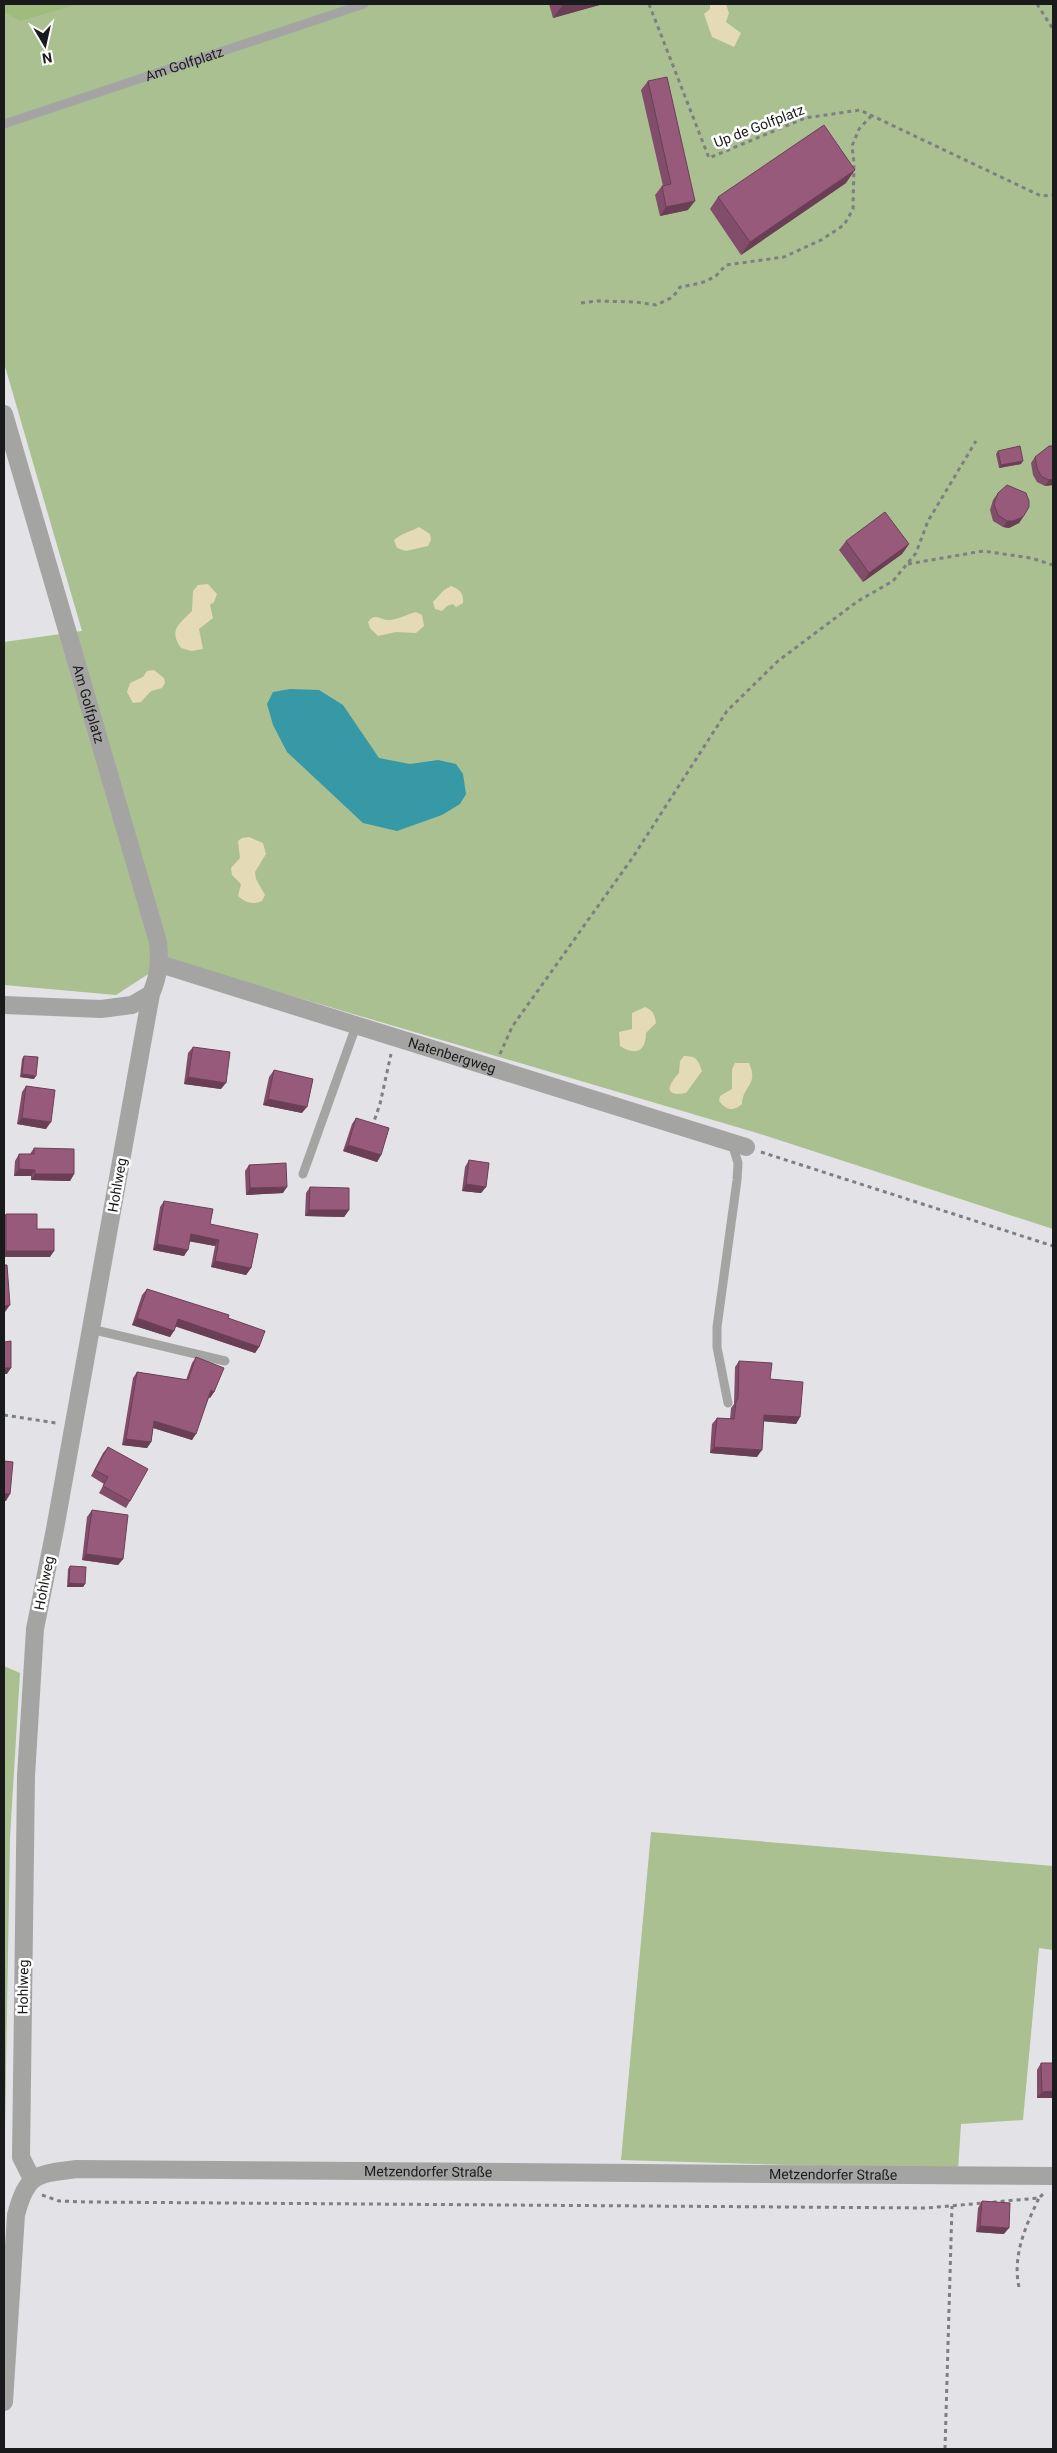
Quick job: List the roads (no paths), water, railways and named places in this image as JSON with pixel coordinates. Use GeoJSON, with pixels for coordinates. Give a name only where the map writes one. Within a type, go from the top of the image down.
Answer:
{"type":"FeatureCollection","features":[{"type":"Feature","properties":{"kind":"street","name":"Am Golfplatz"},"geometry":{"type":"LineString","coordinates":[[4,414],[158,942],[160,964],[158,977],[151,994]]}},
{"type":"Feature","properties":{"kind":"street","name":"Natenbergweg"},"geometry":{"type":"LineString","coordinates":[[160,964],[739,1145]]}},
{"type":"Feature","properties":{"kind":"street"},"geometry":{"type":"LineString","coordinates":[[4,1005],[101,1009],[132,1005],[151,994]]}},
{"type":"Feature","properties":{"kind":"street","name":"Hohlweg"},"geometry":{"type":"LineString","coordinates":[[32,2179],[22,2157],[26,1776],[35,1629],[74,1425],[151,994]]}},
{"type":"Feature","properties":{"kind":"street","name":"Metzendorfer Straße"},"geometry":{"type":"LineString","coordinates":[[32,2179],[49,2172],[76,2170],[1050,2182]]}},
{"type":"Feature","properties":{"kind":"street"},"geometry":{"type":"LineString","coordinates":[[4,2402],[9,2237],[21,2195],[32,2179]]}},
{"type":"Feature","properties":{"kind":"lane","name":"Am Golfplatz"},"geometry":{"type":"LineString","coordinates":[[4,124],[364,4]]}},
{"type":"Feature","properties":{"kind":"lane"},"geometry":{"type":"LineString","coordinates":[[303,1174],[356,1026]]}},
{"type":"Feature","properties":{"kind":"lane"},"geometry":{"type":"LineString","coordinates":[[728,1402],[717,1347],[717,1328],[737,1180],[739,1145]]}},
{"type":"Feature","properties":{"kind":"lane"},"geometry":{"type":"LineString","coordinates":[[91,1329],[225,1361]]}},
{"type":"Feature","properties":{"kind":"water"},"geometry":{"type":"Polygon","coordinates":[[[290,689],[319,690],[343,705],[379,758],[410,764],[438,760],[456,764],[463,774],[466,794],[460,804],[442,815],[397,831],[363,823],[287,752],[273,725],[267,704],[273,692],[290,689]]]}}]}
